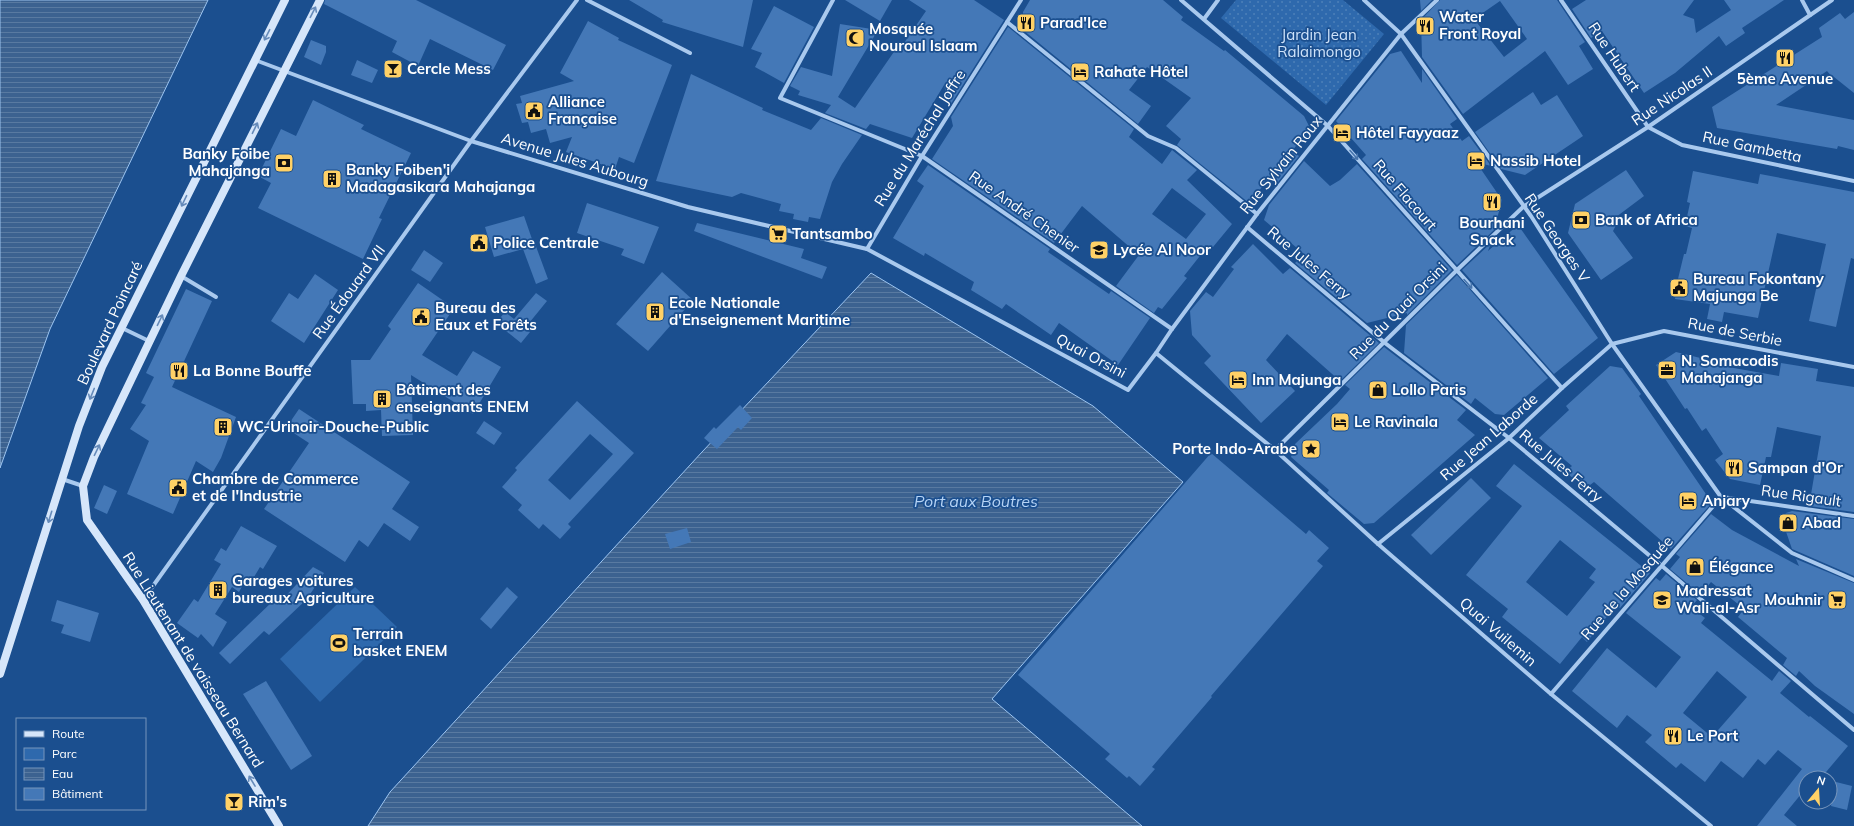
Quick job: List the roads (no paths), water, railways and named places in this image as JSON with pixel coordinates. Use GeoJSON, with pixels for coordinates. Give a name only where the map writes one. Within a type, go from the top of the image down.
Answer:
{"type":"FeatureCollection","features":[{"type":"Feature","properties":{"kind":"street","name":"Boulevard Poincaré"},"geometry":{"type":"LineString","coordinates":[[0,674],[61,479],[82,418],[102,368],[285,0]]}},
{"type":"Feature","properties":{"kind":"street"},"geometry":{"type":"LineString","coordinates":[[61,479],[83,486],[94,457],[182,276],[283,71],[320,0]]}},
{"type":"Feature","properties":{"kind":"street","name":"Rue Édouard VII"},"geometry":{"type":"LineString","coordinates":[[143,600],[471,141],[577,0]]}},
{"type":"Feature","properties":{"kind":"street"},"geometry":{"type":"LineString","coordinates":[[587,0],[690,53]]}},
{"type":"Feature","properties":{"kind":"street","name":"Rue André Chenier"},"geometry":{"type":"LineString","coordinates":[[833,0],[780,98],[922,156],[1172,329]]}},
{"type":"Feature","properties":{"kind":"street","name":"Rue du Maréchal Joffre"},"geometry":{"type":"LineString","coordinates":[[867,249],[922,156],[1020,0]]}},
{"type":"Feature","properties":{"kind":"street","name":"Rue Flacourt"},"geometry":{"type":"LineString","coordinates":[[1182,0],[1328,126],[1562,388]]}},
{"type":"Feature","properties":{"kind":"street"},"geometry":{"type":"LineString","coordinates":[[1204,18],[1218,0]]}},
{"type":"Feature","properties":{"kind":"street","name":"Rue Georges V"},"geometry":{"type":"LineString","coordinates":[[1364,0],[1401,34],[1537,226],[1612,344],[1721,497],[1792,553],[1854,580]]}},
{"type":"Feature","properties":{"kind":"street","name":"Rue Sylvain Roux"},"geometry":{"type":"LineString","coordinates":[[1156,354],[1172,329],[1257,214],[1401,34],[1437,0]]}},
{"type":"Feature","properties":{"kind":"street","name":"Rue Hubert"},"geometry":{"type":"LineString","coordinates":[[1561,0],[1648,128]]}},
{"type":"Feature","properties":{"kind":"street"},"geometry":{"type":"LineString","coordinates":[[1802,0],[1810,15]]}},
{"type":"Feature","properties":{"kind":"street","name":"Rue Nicolas II"},"geometry":{"type":"LineString","coordinates":[[1523,207],[1648,128],[1832,0]]}},
{"type":"Feature","properties":{"kind":"street","name":"Rue Jules Ferry"},"geometry":{"type":"LineString","coordinates":[[1006,22],[1148,136],[1176,148],[1257,214]]}},
{"type":"Feature","properties":{"kind":"street","name":"Avenue Jules Aubourg"},"geometry":{"type":"LineString","coordinates":[[254,60],[471,141],[688,207],[867,249]]}},
{"type":"Feature","properties":{"kind":"street","name":"Rue Gambetta"},"geometry":{"type":"LineString","coordinates":[[1648,128],[1682,145],[1854,181]]}},
{"type":"Feature","properties":{"kind":"street","name":"Rue du Quai Orsini"},"geometry":{"type":"LineString","coordinates":[[1274,450],[1523,207]]}},
{"type":"Feature","properties":{"kind":"street","name":"Rue Jules Ferry"},"geometry":{"type":"LineString","coordinates":[[1247,227],[1384,342],[1509,438],[1854,730]]}},
{"type":"Feature","properties":{"kind":"street","name":"Quai Orsini"},"geometry":{"type":"LineString","coordinates":[[867,249],[1128,390],[1156,354]]}},
{"type":"Feature","properties":{"kind":"street"},"geometry":{"type":"LineString","coordinates":[[182,276],[216,297]]}},
{"type":"Feature","properties":{"kind":"street"},"geometry":{"type":"LineString","coordinates":[[122,328],[150,342]]}},
{"type":"Feature","properties":{"kind":"street","name":"Rue de Serbie"},"geometry":{"type":"LineString","coordinates":[[1612,344],[1664,331],[1854,367]]}},
{"type":"Feature","properties":{"kind":"street","name":"Rue Jean Laborde"},"geometry":{"type":"LineString","coordinates":[[1378,544],[1509,438],[1562,388],[1612,344]]}},
{"type":"Feature","properties":{"kind":"street"},"geometry":{"type":"LineString","coordinates":[[1156,354],[1274,450]]}},
{"type":"Feature","properties":{"kind":"street","name":"Quai Vuilemin"},"geometry":{"type":"LineString","coordinates":[[1274,450],[1378,544],[1551,694],[1711,826]]}},
{"type":"Feature","properties":{"kind":"street","name":"Rue Lieutenant de vaisseau Bernard"},"geometry":{"type":"LineString","coordinates":[[83,486],[87,520],[143,600],[279,826]]}},
{"type":"Feature","properties":{"kind":"street","name":"Rue Rigault"},"geometry":{"type":"LineString","coordinates":[[1721,497],[1854,516]]}},
{"type":"Feature","properties":{"kind":"street","name":"Rue de la Mosquée"},"geometry":{"type":"LineString","coordinates":[[1551,694],[1721,497]]}},
{"type":"Feature","properties":{"kind":"water"},"geometry":{"type":"Polygon","coordinates":[[[0,0],[208,0],[50,329],[0,468],[0,0]]]}},
{"type":"Feature","properties":{"kind":"water","name":"Port aux Boutres"},"geometry":{"type":"Polygon","coordinates":[[[871,273],[1093,406],[1183,482],[992,699],[1142,826],[368,826],[390,792],[702,452],[871,273]]]}},
{"type":"Feature","properties":{"kind":"place","name":"Parad'Ice"},"geometry":{"type":"Point","coordinates":[1026,23]}},
{"type":"Feature","properties":{"kind":"place","name":"Water Front Royal"},"geometry":{"type":"Point","coordinates":[1425,26]}},
{"type":"Feature","properties":{"kind":"place","name":"Mosquée Nouroul Islaam"},"geometry":{"type":"Point","coordinates":[855,38]}},
{"type":"Feature","properties":{"kind":"place","name":"5ème Avenue"},"geometry":{"type":"Point","coordinates":[1785,58]}},
{"type":"Feature","properties":{"kind":"place","name":"Cercle Mess"},"geometry":{"type":"Point","coordinates":[393,69]}},
{"type":"Feature","properties":{"kind":"place","name":"Rahate Hôtel"},"geometry":{"type":"Point","coordinates":[1080,72]}},
{"type":"Feature","properties":{"kind":"place","name":"Alliance Française"},"geometry":{"type":"Point","coordinates":[534,111]}},
{"type":"Feature","properties":{"kind":"place","name":"Hôtel Fayyaaz"},"geometry":{"type":"Point","coordinates":[1342,133]}},
{"type":"Feature","properties":{"kind":"place","name":"Nassib Hotel"},"geometry":{"type":"Point","coordinates":[1476,161]}},
{"type":"Feature","properties":{"kind":"place","name":"Banky Foibe Mahajanga"},"geometry":{"type":"Point","coordinates":[284,163]}},
{"type":"Feature","properties":{"kind":"place","name":"Banky Foiben'i Madagasikara Mahajanga"},"geometry":{"type":"Point","coordinates":[332,179]}},
{"type":"Feature","properties":{"kind":"place","name":"Bourhani Snack"},"geometry":{"type":"Point","coordinates":[1492,202]}},
{"type":"Feature","properties":{"kind":"place","name":"Bank of Africa"},"geometry":{"type":"Point","coordinates":[1581,220]}},
{"type":"Feature","properties":{"kind":"place","name":"Tantsambo"},"geometry":{"type":"Point","coordinates":[778,234]}},
{"type":"Feature","properties":{"kind":"place","name":"Police Centrale"},"geometry":{"type":"Point","coordinates":[479,243]}},
{"type":"Feature","properties":{"kind":"place","name":"Lycée Al Noor"},"geometry":{"type":"Point","coordinates":[1099,250]}},
{"type":"Feature","properties":{"kind":"place","name":"Bureau Fokontany Majunga Be"},"geometry":{"type":"Point","coordinates":[1679,288]}},
{"type":"Feature","properties":{"kind":"place","name":"Ecole Nationale d'Enseignement Maritime"},"geometry":{"type":"Point","coordinates":[655,312]}},
{"type":"Feature","properties":{"kind":"place","name":"Bureau des Eaux et Forêts"},"geometry":{"type":"Point","coordinates":[421,317]}},
{"type":"Feature","properties":{"kind":"place","name":"N. Somacodis Mahajanga"},"geometry":{"type":"Point","coordinates":[1667,370]}},
{"type":"Feature","properties":{"kind":"place","name":"La Bonne Bouffe"},"geometry":{"type":"Point","coordinates":[179,371]}},
{"type":"Feature","properties":{"kind":"place","name":"Inn Majunga"},"geometry":{"type":"Point","coordinates":[1238,380]}},
{"type":"Feature","properties":{"kind":"place","name":"Lollo Paris"},"geometry":{"type":"Point","coordinates":[1378,390]}},
{"type":"Feature","properties":{"kind":"place","name":"Bâtiment des enseignants ENEM"},"geometry":{"type":"Point","coordinates":[382,399]}},
{"type":"Feature","properties":{"kind":"place","name":"Le Ravinala"},"geometry":{"type":"Point","coordinates":[1340,422]}},
{"type":"Feature","properties":{"kind":"place","name":"WC-Urinoir-Douche-Public"},"geometry":{"type":"Point","coordinates":[223,427]}},
{"type":"Feature","properties":{"kind":"place","name":"Porte Indo-Arabe"},"geometry":{"type":"Point","coordinates":[1311,449]}},
{"type":"Feature","properties":{"kind":"place","name":"Sampan d'Or"},"geometry":{"type":"Point","coordinates":[1734,468]}},
{"type":"Feature","properties":{"kind":"place","name":"Chambre de Commerce et de l'Industrie"},"geometry":{"type":"Point","coordinates":[178,488]}},
{"type":"Feature","properties":{"kind":"place","name":"Anjary"},"geometry":{"type":"Point","coordinates":[1688,501]}},
{"type":"Feature","properties":{"kind":"place","name":"Abad"},"geometry":{"type":"Point","coordinates":[1788,523]}},
{"type":"Feature","properties":{"kind":"place","name":"Élégance"},"geometry":{"type":"Point","coordinates":[1695,567]}},
{"type":"Feature","properties":{"kind":"place","name":"Garages voitures bureaux Agriculture"},"geometry":{"type":"Point","coordinates":[218,590]}},
{"type":"Feature","properties":{"kind":"place","name":"Madressat Wali-al-Asr"},"geometry":{"type":"Point","coordinates":[1662,600]}},
{"type":"Feature","properties":{"kind":"place","name":"Mouhnir"},"geometry":{"type":"Point","coordinates":[1837,600]}},
{"type":"Feature","properties":{"kind":"place","name":"Terrain basket ENEM"},"geometry":{"type":"Point","coordinates":[339,643]}},
{"type":"Feature","properties":{"kind":"place","name":"Le Port"},"geometry":{"type":"Point","coordinates":[1673,736]}},
{"type":"Feature","properties":{"kind":"place","name":"Rim's"},"geometry":{"type":"Point","coordinates":[234,802]}},
{"type":"Feature","properties":{"kind":"park label","name":"Jardin Jean Ralaimongo"},"geometry":{"type":"Point","coordinates":[1319,44]}}]}
